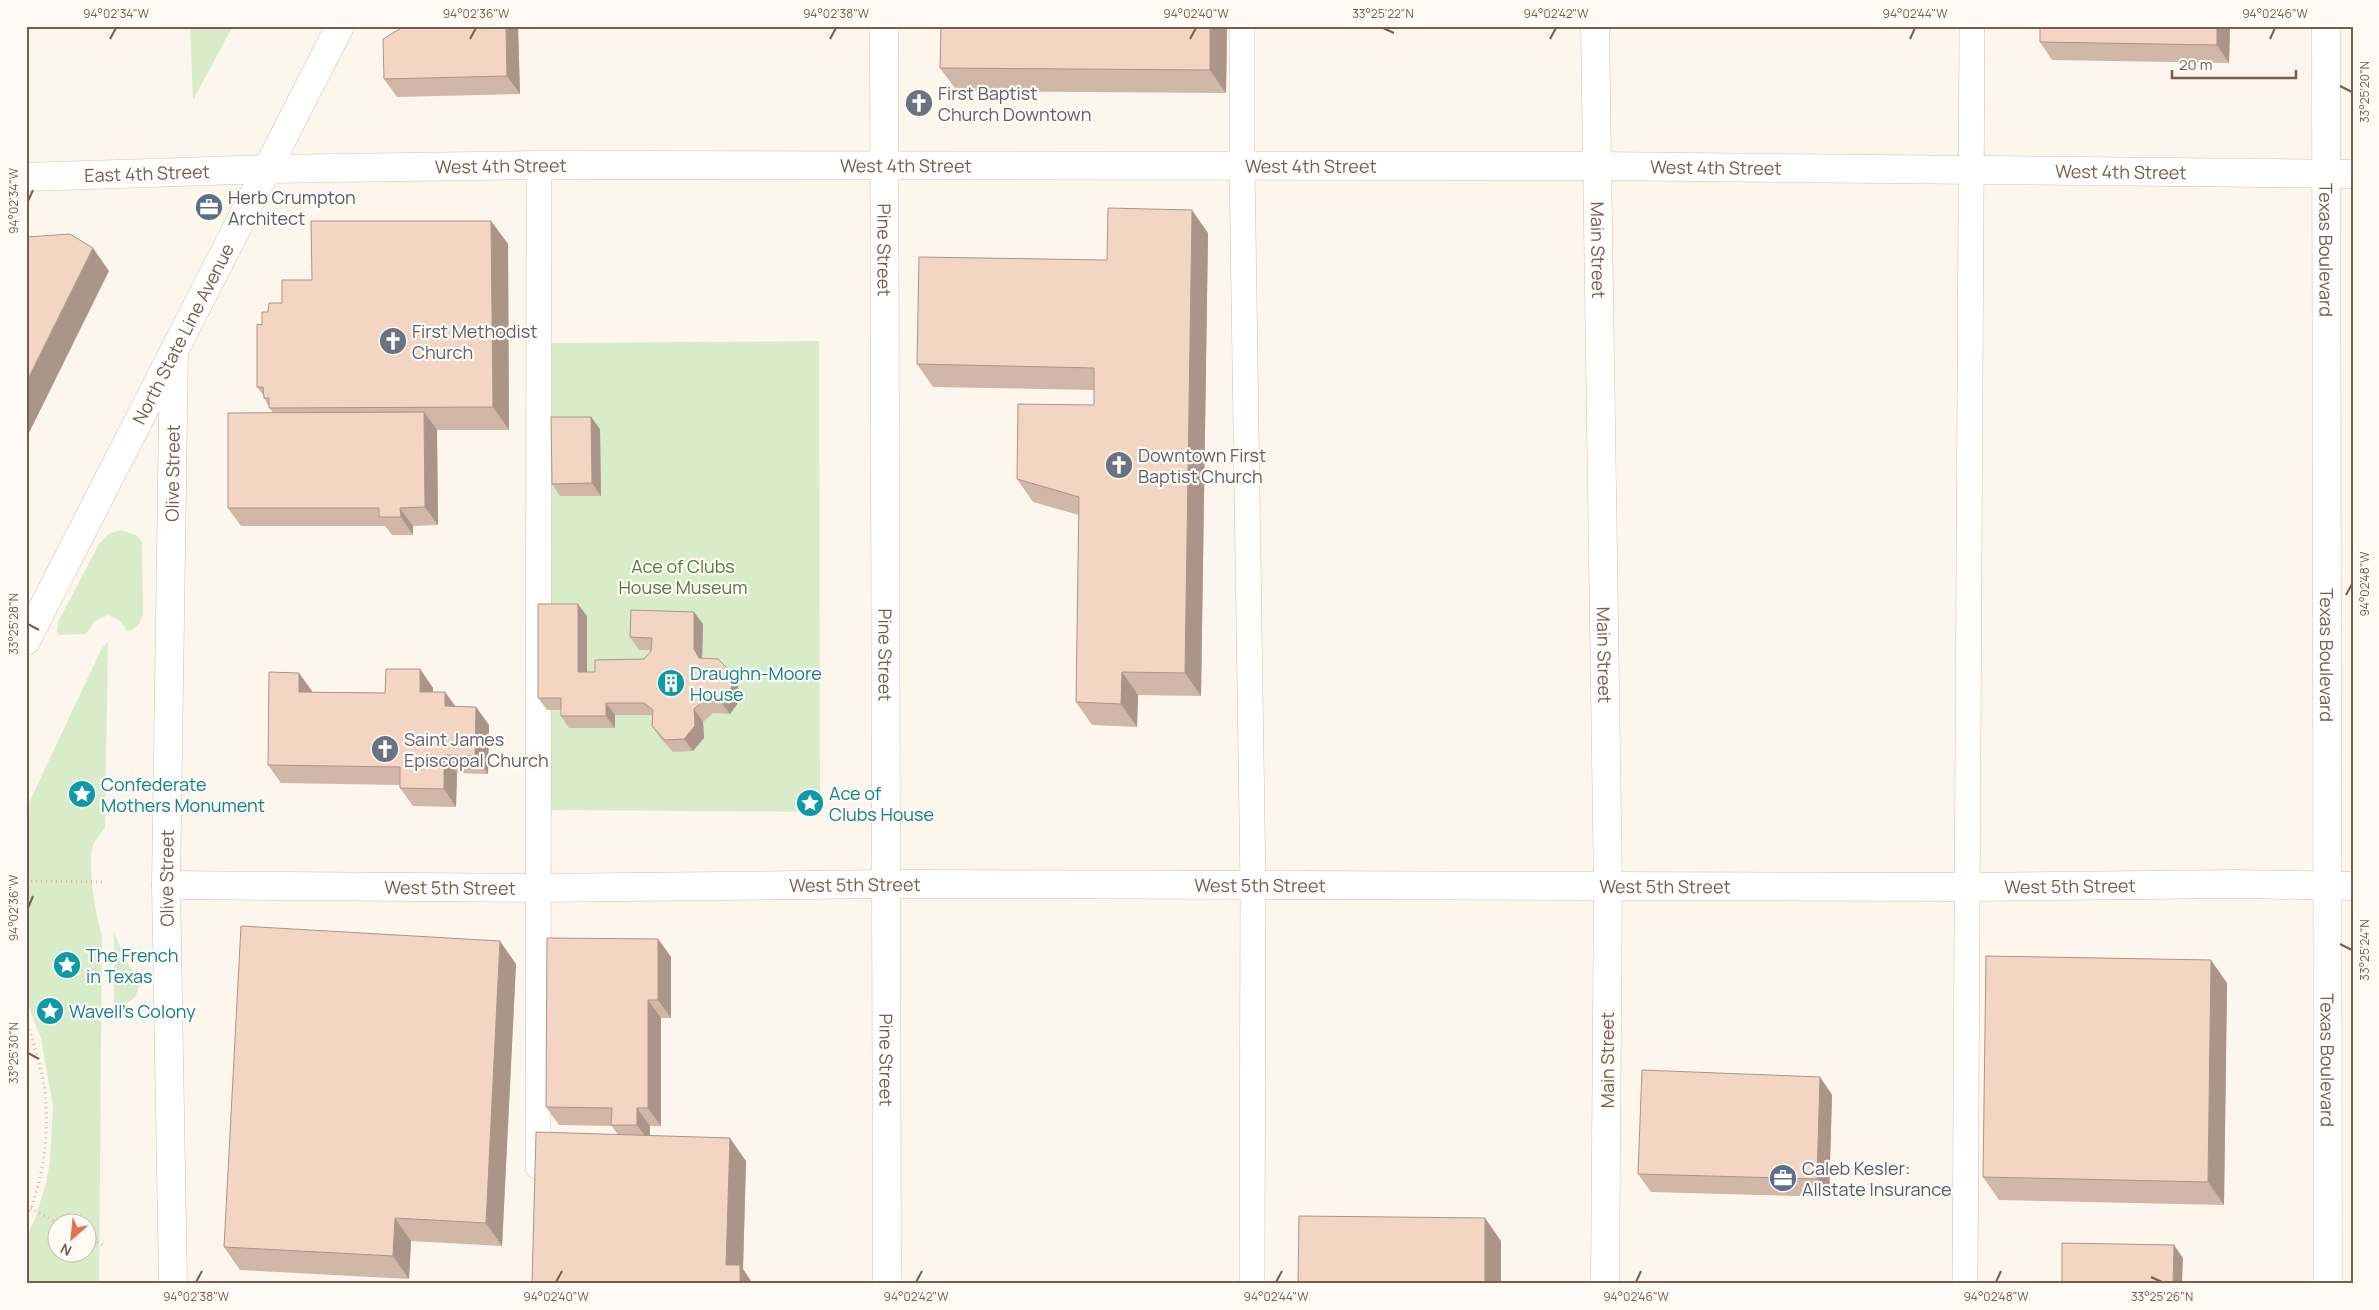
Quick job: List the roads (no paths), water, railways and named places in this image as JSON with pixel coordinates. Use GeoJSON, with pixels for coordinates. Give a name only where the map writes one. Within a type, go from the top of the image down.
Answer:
{"type":"FeatureCollection","features":[{"type":"Feature","properties":{"kind":"street","name":"North State Line Avenue"},"geometry":{"type":"LineString","coordinates":[[26,641],[340,26]]}},
{"type":"Feature","properties":{"kind":"street","name":"Pine Street"},"geometry":{"type":"LineString","coordinates":[[884,26],[887,1284]]}},
{"type":"Feature","properties":{"kind":"street","name":"Main Street"},"geometry":{"type":"LineString","coordinates":[[1595,26],[1608,887],[1605,1284]]}},
{"type":"Feature","properties":{"kind":"street","name":"Texas Boulevard"},"geometry":{"type":"LineString","coordinates":[[2326,26],[2326,174],[2340,887],[2328,1284]]}},
{"type":"Feature","properties":{"kind":"street","name":"West 4th Street"},"geometry":{"type":"LineString","coordinates":[[268,168],[539,165],[1598,166],[2353,174]]}},
{"type":"Feature","properties":{"kind":"street","name":"East 4th Street"},"geometry":{"type":"LineString","coordinates":[[26,177],[268,168]]}},
{"type":"Feature","properties":{"kind":"street","name":"Olive Street"},"geometry":{"type":"LineString","coordinates":[[173,1284],[166,885],[174,351]]}},
{"type":"Feature","properties":{"kind":"street","name":"West 5th Street"},"geometry":{"type":"LineString","coordinates":[[166,885],[538,888],[887,884],[1608,887],[1968,887],[2235,884],[2340,887]]}},
{"type":"Feature","properties":{"kind":"lane"},"geometry":{"type":"LineString","coordinates":[[1242,26],[1242,166],[1253,885],[1252,1284]]}},
{"type":"Feature","properties":{"kind":"lane"},"geometry":{"type":"LineString","coordinates":[[1965,1284],[1972,26]]}},
{"type":"Feature","properties":{"kind":"lane"},"geometry":{"type":"LineString","coordinates":[[538,1195],[539,165]]}},
{"type":"Feature","properties":{"kind":"place","name":"First Baptist Church Downtown"},"geometry":{"type":"Point","coordinates":[919,103]}},
{"type":"Feature","properties":{"kind":"place","name":"Herb Crumpton Architect"},"geometry":{"type":"Point","coordinates":[209,207]}},
{"type":"Feature","properties":{"kind":"place","name":"First Methodist Church"},"geometry":{"type":"Point","coordinates":[393,341]}},
{"type":"Feature","properties":{"kind":"place","name":"Downtown First Baptist Church"},"geometry":{"type":"Point","coordinates":[1119,465]}},
{"type":"Feature","properties":{"kind":"place","name":"Draughn-Moore House"},"geometry":{"type":"Point","coordinates":[671,683]}},
{"type":"Feature","properties":{"kind":"place","name":"Saint James Episcopal Church"},"geometry":{"type":"Point","coordinates":[385,749]}},
{"type":"Feature","properties":{"kind":"place","name":"Confederate Mothers Monument"},"geometry":{"type":"Point","coordinates":[82,794]}},
{"type":"Feature","properties":{"kind":"place","name":"Ace of Clubs House"},"geometry":{"type":"Point","coordinates":[810,803]}},
{"type":"Feature","properties":{"kind":"place","name":"The French in Texas"},"geometry":{"type":"Point","coordinates":[67,965]}},
{"type":"Feature","properties":{"kind":"place","name":"Wavell's Colony"},"geometry":{"type":"Point","coordinates":[50,1011]}},
{"type":"Feature","properties":{"kind":"place","name":"Caleb Kesler: Allstate Insurance"},"geometry":{"type":"Point","coordinates":[1783,1178]}},
{"type":"Feature","properties":{"kind":"park label","name":"Ace of Clubs House Museum"},"geometry":{"type":"Point","coordinates":[683,576]}}]}
